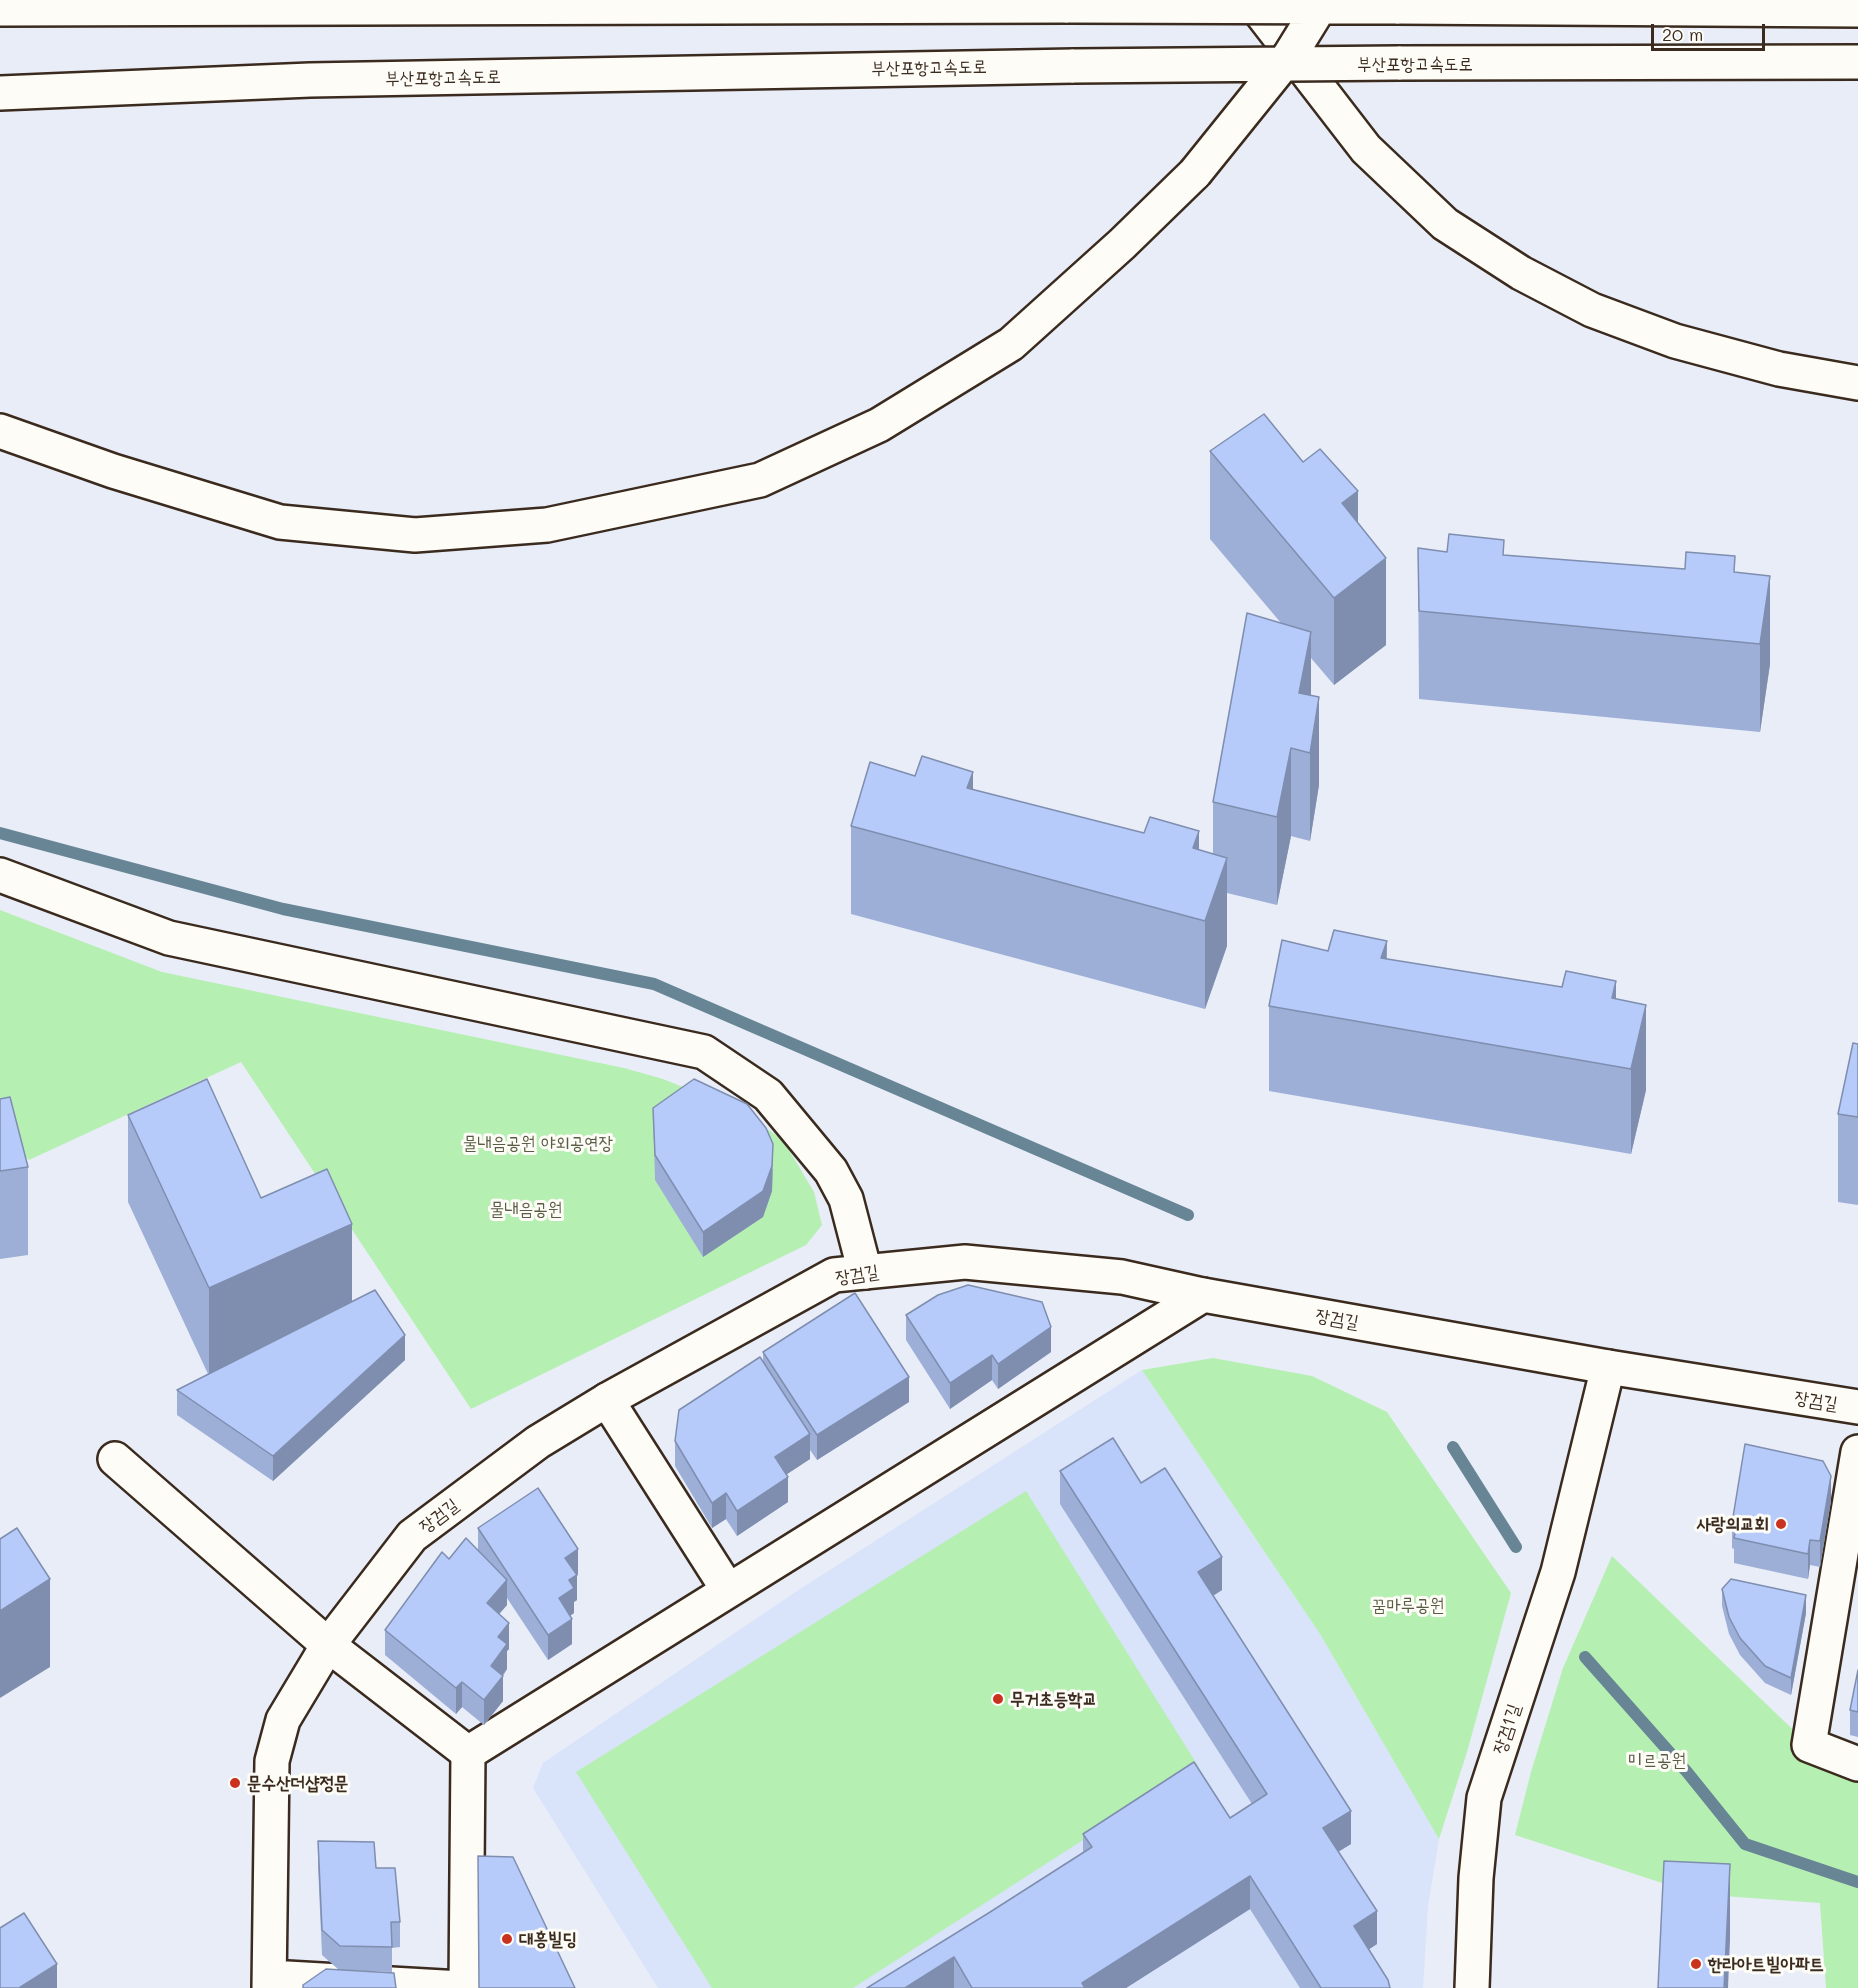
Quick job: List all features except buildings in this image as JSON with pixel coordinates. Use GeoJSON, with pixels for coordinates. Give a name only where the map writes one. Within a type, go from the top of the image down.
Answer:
{"type":"FeatureCollection","features":[{"type":"Feature","properties":{"kind":"main road"},"geometry":{"type":"LineString","coordinates":[[1251,0],[1366,149],[1445,224],[1521,273],[1592,310],[1674,341],[1779,369],[1858,383]]}},
{"type":"Feature","properties":{"kind":"main road"},"geometry":{"type":"LineString","coordinates":[[0,431],[113,471],[280,522],[415,535],[547,525],[760,480],[879,425],[1011,344],[1122,244],[1195,172],[1290,55],[1324,0]]}},
{"type":"Feature","properties":{"kind":"main road"},"geometry":{"type":"LineString","coordinates":[[0,9],[1068,6],[1858,10]]}},
{"type":"Feature","properties":{"kind":"main road","name":"부산포항고속도로"},"geometry":{"type":"LineString","coordinates":[[0,93],[310,80],[1074,66],[1858,62]]}},
{"type":"Feature","properties":{"kind":"main road"},"geometry":{"type":"LineString","coordinates":[[0,875],[169,938],[704,1052],[768,1095],[831,1172],[846,1199],[866,1272]]}},
{"type":"Feature","properties":{"kind":"main road","name":"장검길"},"geometry":{"type":"LineString","coordinates":[[278,1983],[272,1761],[283,1720],[328,1645],[412,1536],[538,1442],[607,1400],[834,1275],[965,1262],[1122,1277],[1203,1295],[1608,1367],[1858,1407]]}},
{"type":"Feature","properties":{"kind":"main road"},"geometry":{"type":"LineString","coordinates":[[468,1754],[1203,1295]]}},
{"type":"Feature","properties":{"kind":"main road","name":"장검1길"},"geometry":{"type":"LineString","coordinates":[[1472,1988],[1476,1878],[1484,1798],[1558,1572],[1608,1367]]}},
{"type":"Feature","properties":{"kind":"main road"},"geometry":{"type":"LineString","coordinates":[[607,1400],[728,1590]]}},
{"type":"Feature","properties":{"kind":"main road"},"geometry":{"type":"LineString","coordinates":[[1858,1452],[1809,1745],[1858,1764]]}},
{"type":"Feature","properties":{"kind":"main road"},"geometry":{"type":"LineString","coordinates":[[115,1459],[328,1645],[468,1754]]}},
{"type":"Feature","properties":{"kind":"main road"},"geometry":{"type":"LineString","coordinates":[[466,1988],[468,1754]]}},
{"type":"Feature","properties":{"kind":"main road"},"geometry":{"type":"LineString","coordinates":[[278,1983],[461,1988]]}},
{"type":"Feature","properties":{"kind":"shaded area","name":"무거초등학교"},"geometry":{"type":"Polygon","coordinates":[[[1142,1370],[1320,1634],[1439,1839],[1428,1906],[1423,1988],[658,1988],[533,1788],[543,1763],[797,1591],[1142,1370]]]}},
{"type":"Feature","properties":{"kind":"green space","name":"물내음공원"},"geometry":{"type":"Polygon","coordinates":[[[0,910],[162,972],[624,1068],[663,1079],[740,1110],[783,1140],[814,1192],[822,1225],[806,1245],[471,1409],[241,1062],[29,1160],[0,1134],[0,910]]]}},
{"type":"Feature","properties":{"kind":"green space","name":"꿈마루공원"},"geometry":{"type":"Polygon","coordinates":[[[1213,1358],[1312,1376],[1387,1412],[1511,1593],[1467,1752],[1439,1839],[1320,1634],[1142,1370],[1213,1358]]]}},
{"type":"Feature","properties":{"kind":"green space"},"geometry":{"type":"Polygon","coordinates":[[[1026,1491],[1198,1766],[853,1988],[712,1988],[576,1772],[1026,1491]]]}},
{"type":"Feature","properties":{"kind":"green space","name":"미르공원"},"geometry":{"type":"Polygon","coordinates":[[[1612,1556],[1809,1745],[1858,1764],[1858,1988],[1826,1988],[1820,1903],[1696,1894],[1515,1835],[1531,1772],[1563,1668],[1612,1556]]]}},
{"type":"Feature","properties":{"kind":"waterway"},"geometry":{"type":"LineString","coordinates":[[0,833],[283,909],[654,984],[1188,1215]]}},
{"type":"Feature","properties":{"kind":"waterway"},"geometry":{"type":"LineString","coordinates":[[1453,1447],[1516,1547]]}},
{"type":"Feature","properties":{"kind":"waterway"},"geometry":{"type":"LineString","coordinates":[[1585,1657],[1687,1772],[1745,1844],[1858,1882]]}},
{"type":"Feature","properties":{"kind":"place","name":"사랑의교회"},"geometry":{"type":"Point","coordinates":[1781,1524]}},
{"type":"Feature","properties":{"kind":"place","name":"무거초등학교"},"geometry":{"type":"Point","coordinates":[998,1699]}},
{"type":"Feature","properties":{"kind":"place","name":"문수산더샵정문"},"geometry":{"type":"Point","coordinates":[235,1783]}},
{"type":"Feature","properties":{"kind":"place","name":"대흥빌딩"},"geometry":{"type":"Point","coordinates":[507,1939]}},
{"type":"Feature","properties":{"kind":"place","name":"한라아트빌아파트"},"geometry":{"type":"Point","coordinates":[1696,1964]}},
{"type":"Feature","properties":{"kind":"park label","name":"물내음공원 야외공연장"},"geometry":{"type":"Point","coordinates":[538,1143]}}]}
